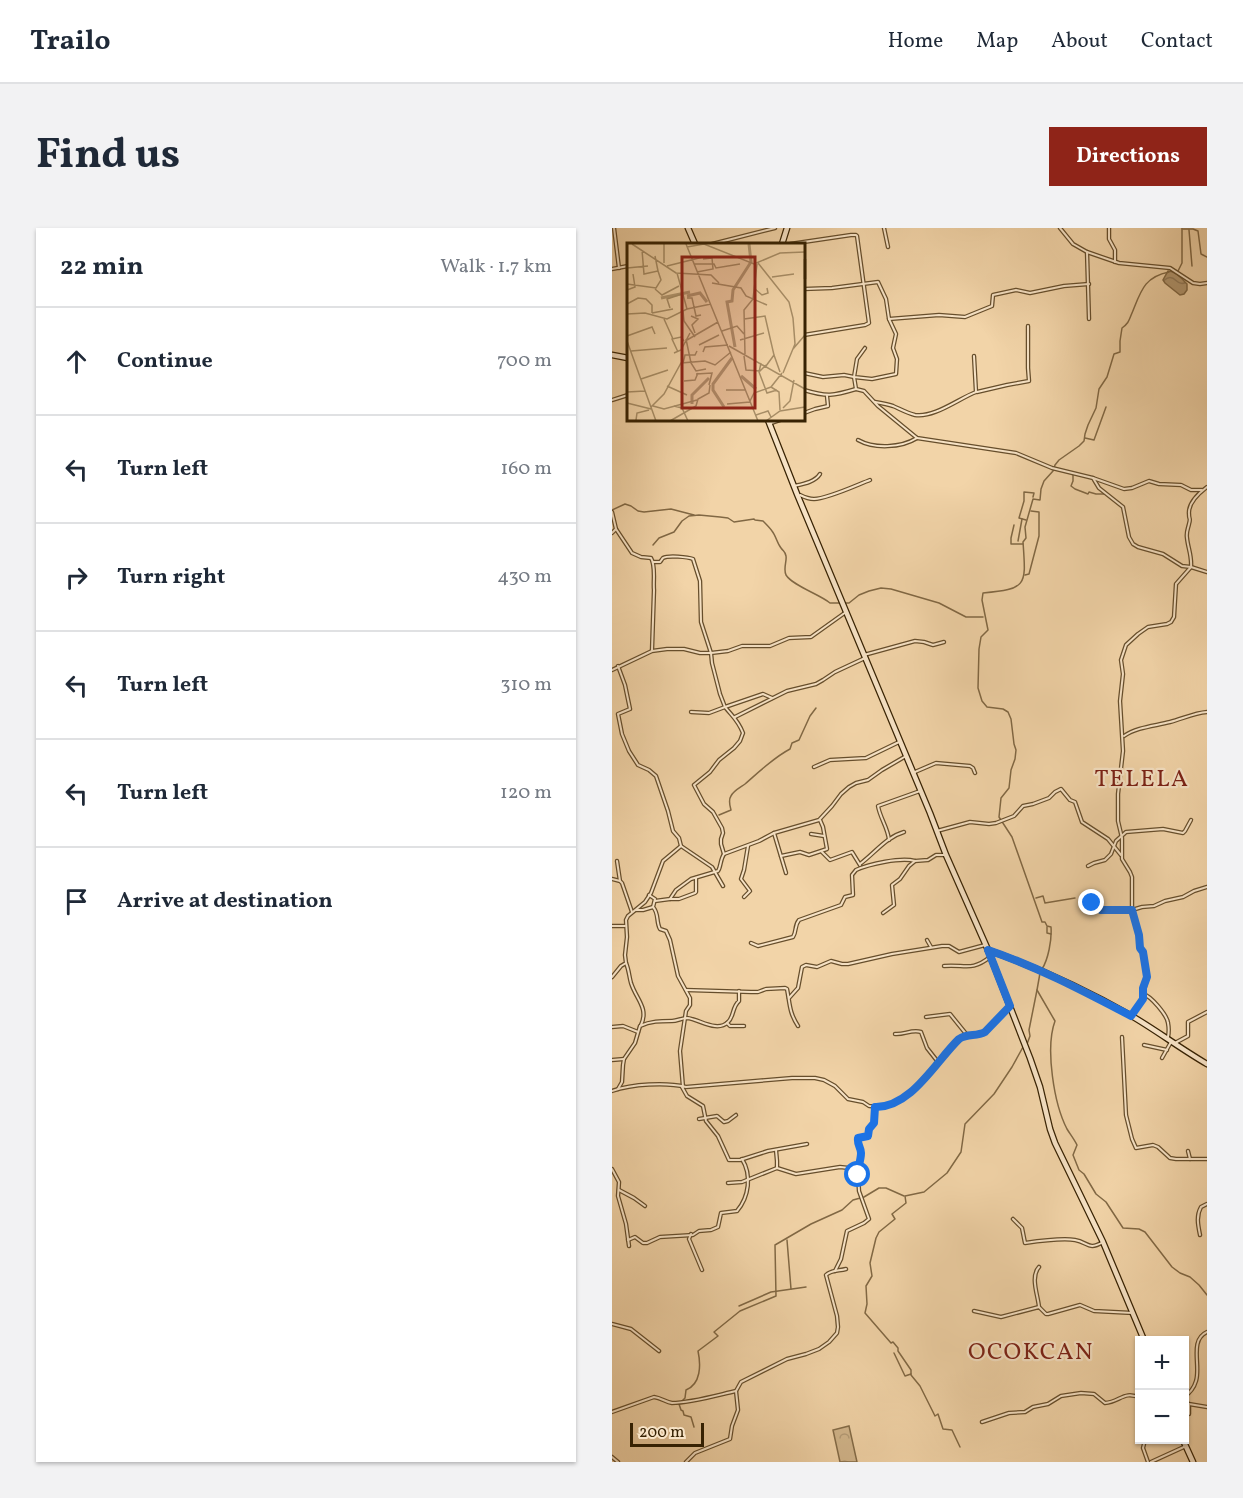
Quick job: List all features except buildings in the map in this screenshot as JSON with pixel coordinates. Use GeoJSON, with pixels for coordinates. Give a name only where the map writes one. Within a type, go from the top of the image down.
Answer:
{"type":"FeatureCollection","features":[{"type":"Feature","properties":{"kind":"street"},"geometry":{"type":"LineString","coordinates":[[614,228],[619,268]]}},
{"type":"Feature","properties":{"kind":"street"},"geometry":{"type":"LineString","coordinates":[[688,228],[695,243]]}},
{"type":"Feature","properties":{"kind":"street"},"geometry":{"type":"LineString","coordinates":[[716,243],[775,228]]}},
{"type":"Feature","properties":{"kind":"street"},"geometry":{"type":"LineString","coordinates":[[782,243],[787,228]]}},
{"type":"Feature","properties":{"kind":"street"},"geometry":{"type":"LineString","coordinates":[[884,228],[888,247]]}},
{"type":"Feature","properties":{"kind":"street"},"geometry":{"type":"LineString","coordinates":[[1060,228],[1074,244],[1087,252],[1115,262],[1170,268],[1193,283],[1207,283]]}},
{"type":"Feature","properties":{"kind":"street"},"geometry":{"type":"LineString","coordinates":[[1109,228],[1109,239],[1115,250],[1115,262]]}},
{"type":"Feature","properties":{"kind":"street"},"geometry":{"type":"LineString","coordinates":[[797,243],[856,235],[869,323],[806,335]]}},
{"type":"Feature","properties":{"kind":"street"},"geometry":{"type":"LineString","coordinates":[[1087,252],[1089,319]]}},
{"type":"Feature","properties":{"kind":"street"},"geometry":{"type":"LineString","coordinates":[[612,269],[627,266]]}},
{"type":"Feature","properties":{"kind":"street"},"geometry":{"type":"LineString","coordinates":[[806,289],[832,288],[876,281],[880,283],[886,299],[889,320],[896,334],[893,348],[897,359],[896,374],[872,379],[844,375],[823,377],[806,373]]}},
{"type":"Feature","properties":{"kind":"street"},"geometry":{"type":"LineString","coordinates":[[889,320],[939,315],[967,317],[992,306],[993,295],[1016,290],[1030,293],[1089,284]]}},
{"type":"Feature","properties":{"kind":"street"},"geometry":{"type":"LineString","coordinates":[[874,402],[911,414],[927,415],[976,392],[1029,381],[1028,327]]}},
{"type":"Feature","properties":{"kind":"street"},"geometry":{"type":"LineString","coordinates":[[856,388],[854,377],[857,359],[864,348]]}},
{"type":"Feature","properties":{"kind":"street"},"geometry":{"type":"LineString","coordinates":[[612,355],[627,358]]}},
{"type":"Feature","properties":{"kind":"street"},"geometry":{"type":"LineString","coordinates":[[974,356],[976,392]]}},
{"type":"Feature","properties":{"kind":"street"},"geometry":{"type":"LineString","coordinates":[[806,391],[827,396],[856,388],[864,391],[917,438],[1016,453],[1048,467],[1093,478],[1124,489],[1149,482],[1181,485],[1193,490],[1206,488]]}},
{"type":"Feature","properties":{"kind":"street"},"geometry":{"type":"LineString","coordinates":[[612,400],[627,395]]}},
{"type":"Feature","properties":{"kind":"street"},"geometry":{"type":"LineString","coordinates":[[806,412],[828,406],[827,396]]}},
{"type":"Feature","properties":{"kind":"street"},"geometry":{"type":"LineString","coordinates":[[769,422],[946,855],[987,948],[1035,1072],[1055,1143],[1103,1242],[1142,1336]]}},
{"type":"Feature","properties":{"kind":"street"},"geometry":{"type":"LineString","coordinates":[[858,440],[867,444],[889,445],[904,444],[917,438]]}},
{"type":"Feature","properties":{"kind":"street"},"geometry":{"type":"LineString","coordinates":[[794,486],[812,481],[820,474]]}},
{"type":"Feature","properties":{"kind":"street"},"geometry":{"type":"LineString","coordinates":[[1093,478],[1101,490],[1123,507],[1129,537],[1133,544],[1163,554],[1182,566],[1207,572]]}},
{"type":"Feature","properties":{"kind":"street"},"geometry":{"type":"LineString","coordinates":[[797,494],[816,499],[870,480]]}},
{"type":"Feature","properties":{"kind":"street"},"geometry":{"type":"LineString","coordinates":[[1131,1016],[1142,1000],[1147,974],[1132,910],[1132,877],[1123,861],[1122,836],[1118,820],[1123,756],[1120,701],[1123,674],[1121,660],[1124,648],[1132,638],[1144,629],[1171,622],[1174,617],[1176,584],[1191,567],[1187,538],[1189,510],[1196,496],[1206,488]]}},
{"type":"Feature","properties":{"kind":"street"},"geometry":{"type":"LineString","coordinates":[[612,512],[616,529],[632,553],[652,558],[654,588],[652,651]]}},
{"type":"Feature","properties":{"kind":"street"},"geometry":{"type":"LineString","coordinates":[[612,533],[616,529]]}},
{"type":"Feature","properties":{"kind":"street"},"geometry":{"type":"LineString","coordinates":[[653,562],[660,562],[666,557],[693,559],[700,581],[701,622],[720,694],[725,707],[735,717],[743,733],[740,741],[694,785],[704,804],[713,812],[722,828],[721,844],[724,854]]}},
{"type":"Feature","properties":{"kind":"street"},"geometry":{"type":"LineString","coordinates":[[612,670],[652,651],[684,649],[711,653],[742,646],[770,645],[789,638],[812,637],[847,612]]}},
{"type":"Feature","properties":{"kind":"street"},"geometry":{"type":"LineString","coordinates":[[735,717],[787,691],[823,680],[865,657],[915,641],[933,645],[944,642]]}},
{"type":"Feature","properties":{"kind":"street"},"geometry":{"type":"LineString","coordinates":[[618,666],[630,709],[618,714],[626,747],[638,765],[656,776],[673,831],[679,838],[681,846],[705,862],[715,872],[723,886]]}},
{"type":"Feature","properties":{"kind":"street"},"geometry":{"type":"LineString","coordinates":[[691,712],[709,712],[763,694],[772,698]]}},
{"type":"Feature","properties":{"kind":"street"},"geometry":{"type":"LineString","coordinates":[[1123,736],[1137,730],[1207,712]]}},
{"type":"Feature","properties":{"kind":"street"},"geometry":{"type":"LineString","coordinates":[[814,767],[830,760],[866,758],[900,741]]}},
{"type":"Feature","properties":{"kind":"street"},"geometry":{"type":"LineString","coordinates":[[670,899],[676,890],[691,879],[715,872],[720,868],[724,854],[759,842],[774,833],[819,820],[849,787],[868,780],[906,756]]}},
{"type":"Feature","properties":{"kind":"street"},"geometry":{"type":"LineString","coordinates":[[913,772],[936,764],[970,766],[975,773]]}},
{"type":"Feature","properties":{"kind":"street"},"geometry":{"type":"LineString","coordinates":[[937,831],[970,822],[996,823],[1014,816],[1023,806],[1049,798],[1061,789],[1076,803],[1082,822],[1108,839],[1122,855]]}},
{"type":"Feature","properties":{"kind":"street"},"geometry":{"type":"LineString","coordinates":[[889,840],[878,806],[921,790]]}},
{"type":"Feature","properties":{"kind":"street"},"geometry":{"type":"LineString","coordinates":[[781,856],[800,852],[809,855],[827,849],[823,827],[819,820]]}},
{"type":"Feature","properties":{"kind":"street"},"geometry":{"type":"LineString","coordinates":[[1088,866],[1105,860],[1111,854],[1116,841],[1126,832],[1164,830],[1183,833],[1191,820]]}},
{"type":"Feature","properties":{"kind":"street"},"geometry":{"type":"LineString","coordinates":[[751,943],[758,946],[793,937],[799,920],[841,905],[845,897],[853,895],[852,874],[879,846],[904,832]]}},
{"type":"Feature","properties":{"kind":"street"},"geometry":{"type":"LineString","coordinates":[[774,833],[786,873]]}},
{"type":"Feature","properties":{"kind":"street"},"geometry":{"type":"LineString","coordinates":[[811,834],[824,836]]}},
{"type":"Feature","properties":{"kind":"street"},"geometry":{"type":"LineString","coordinates":[[618,1089],[622,1082],[624,1059],[635,1042],[644,1012],[631,982],[626,963],[626,920],[650,895],[663,861],[681,846]]}},
{"type":"Feature","properties":{"kind":"street"},"geometry":{"type":"LineString","coordinates":[[744,897],[750,891],[741,879],[748,846]]}},
{"type":"Feature","properties":{"kind":"street"},"geometry":{"type":"LineString","coordinates":[[822,852],[830,860],[852,852],[860,866]]}},
{"type":"Feature","properties":{"kind":"street"},"geometry":{"type":"LineString","coordinates":[[860,866],[897,860],[928,860],[936,855],[946,855]]}},
{"type":"Feature","properties":{"kind":"street"},"geometry":{"type":"LineString","coordinates":[[617,861],[620,881],[634,911]]}},
{"type":"Feature","properties":{"kind":"street"},"geometry":{"type":"LineString","coordinates":[[883,913],[894,904],[891,890],[893,883],[900,879],[915,861]]}},
{"type":"Feature","properties":{"kind":"street"},"geometry":{"type":"LineString","coordinates":[[655,901],[679,899],[695,893],[696,877]]}},
{"type":"Feature","properties":{"kind":"street"},"geometry":{"type":"LineString","coordinates":[[612,879],[620,881]]}},
{"type":"Feature","properties":{"kind":"street"},"geometry":{"type":"LineString","coordinates":[[1086,900],[1101,910],[1132,910],[1154,906],[1207,887]]}},
{"type":"Feature","properties":{"kind":"street"},"geometry":{"type":"LineString","coordinates":[[650,895],[655,901]]}},
{"type":"Feature","properties":{"kind":"street"},"geometry":{"type":"LineString","coordinates":[[653,907],[655,901]]}},
{"type":"Feature","properties":{"kind":"street"},"geometry":{"type":"LineString","coordinates":[[634,911],[653,907]]}},
{"type":"Feature","properties":{"kind":"street"},"geometry":{"type":"LineString","coordinates":[[653,907],[656,909],[660,928],[666,931],[678,976],[690,1002],[686,1011],[680,1051],[683,1087],[687,1096],[703,1106],[705,1119],[721,1141],[729,1160],[742,1160],[763,1152],[807,1144]]}},
{"type":"Feature","properties":{"kind":"street"},"geometry":{"type":"LineString","coordinates":[[612,926],[626,926]]}},
{"type":"Feature","properties":{"kind":"street"},"geometry":{"type":"LineString","coordinates":[[927,940],[931,947]]}},
{"type":"Feature","properties":{"kind":"street"},"geometry":{"type":"LineString","coordinates":[[789,998],[798,988],[802,968],[806,965],[817,967],[834,961],[848,964],[931,947],[947,946],[959,952],[987,948],[1101,1000],[1131,1016],[1207,1064]]}},
{"type":"Feature","properties":{"kind":"street"},"geometry":{"type":"LineString","coordinates":[[944,966],[974,966],[990,957]]}},
{"type":"Feature","properties":{"kind":"street"},"geometry":{"type":"LineString","coordinates":[[612,977],[626,963]]}},
{"type":"Feature","properties":{"kind":"street"},"geometry":{"type":"LineString","coordinates":[[686,990],[758,992],[785,988],[789,998],[790,1012],[798,1026]]}},
{"type":"Feature","properties":{"kind":"street"},"geometry":{"type":"LineString","coordinates":[[640,1026],[657,1020],[686,1018],[714,1026],[723,1025],[730,1018],[738,1001],[739,992]]}},
{"type":"Feature","properties":{"kind":"street"},"geometry":{"type":"LineString","coordinates":[[1143,994],[1150,997],[1167,1018],[1171,1042],[1162,1058]]}},
{"type":"Feature","properties":{"kind":"street"},"geometry":{"type":"LineString","coordinates":[[612,1091],[636,1085],[671,1084],[683,1087],[814,1078],[835,1086],[848,1099],[875,1107],[888,1106],[922,1082],[959,1039],[985,1032],[1010,1006]]}},
{"type":"Feature","properties":{"kind":"street"},"geometry":{"type":"LineString","coordinates":[[1171,1042],[1188,1036],[1189,1021],[1207,1012]]}},
{"type":"Feature","properties":{"kind":"street"},"geometry":{"type":"LineString","coordinates":[[926,1017],[950,1014],[967,1035]]}},
{"type":"Feature","properties":{"kind":"street"},"geometry":{"type":"LineString","coordinates":[[727,1023],[730,1026],[744,1026]]}},
{"type":"Feature","properties":{"kind":"street"},"geometry":{"type":"LineString","coordinates":[[612,1027],[622,1026],[638,1032]]}},
{"type":"Feature","properties":{"kind":"street"},"geometry":{"type":"LineString","coordinates":[[895,1034],[921,1032],[927,1048],[938,1062]]}},
{"type":"Feature","properties":{"kind":"street"},"geometry":{"type":"LineString","coordinates":[[1122,1037],[1126,1115],[1136,1148],[1156,1146],[1168,1157],[1207,1159]]}},
{"type":"Feature","properties":{"kind":"street"},"geometry":{"type":"LineString","coordinates":[[1144,1045],[1167,1050]]}},
{"type":"Feature","properties":{"kind":"street"},"geometry":{"type":"LineString","coordinates":[[612,1060],[624,1059]]}},
{"type":"Feature","properties":{"kind":"street"},"geometry":{"type":"LineString","coordinates":[[835,1271],[842,1259],[847,1231],[869,1220],[859,1191],[860,1182],[857,1174],[861,1149],[858,1138],[868,1136],[869,1129],[874,1123],[875,1107]]}},
{"type":"Feature","properties":{"kind":"street"},"geometry":{"type":"LineString","coordinates":[[699,1119],[717,1116],[724,1122],[736,1115]]}},
{"type":"Feature","properties":{"kind":"street"},"geometry":{"type":"LineString","coordinates":[[776,1150],[777,1168]]}},
{"type":"Feature","properties":{"kind":"street"},"geometry":{"type":"LineString","coordinates":[[1188,1151],[1190,1159]]}},
{"type":"Feature","properties":{"kind":"street"},"geometry":{"type":"LineString","coordinates":[[628,1240],[635,1237],[647,1243],[660,1238],[715,1229],[719,1225],[721,1213],[739,1210],[748,1191],[747,1171],[742,1160]]}},
{"type":"Feature","properties":{"kind":"street"},"geometry":{"type":"LineString","coordinates":[[728,1183],[748,1180],[777,1168],[803,1174],[840,1167],[849,1168],[857,1174]]}},
{"type":"Feature","properties":{"kind":"street"},"geometry":{"type":"LineString","coordinates":[[612,1169],[619,1182],[618,1191],[630,1246]]}},
{"type":"Feature","properties":{"kind":"street"},"geometry":{"type":"LineString","coordinates":[[612,1195],[618,1191]]}},
{"type":"Feature","properties":{"kind":"street"},"geometry":{"type":"LineString","coordinates":[[618,1191],[645,1206]]}},
{"type":"Feature","properties":{"kind":"street"},"geometry":{"type":"LineString","coordinates":[[1200,1235],[1198,1214],[1201,1207],[1207,1204]]}},
{"type":"Feature","properties":{"kind":"street"},"geometry":{"type":"LineString","coordinates":[[1013,1219],[1022,1228],[1025,1243],[1077,1240],[1090,1246],[1103,1242]]}},
{"type":"Feature","properties":{"kind":"street"},"geometry":{"type":"LineString","coordinates":[[690,1234],[690,1242],[702,1270]]}},
{"type":"Feature","properties":{"kind":"street"},"geometry":{"type":"LineString","coordinates":[[1039,1267],[1036,1270],[1035,1280],[1039,1307],[1046,1314],[1080,1305],[1094,1311],[1133,1313]]}},
{"type":"Feature","properties":{"kind":"street"},"geometry":{"type":"LineString","coordinates":[[687,1462],[695,1453],[730,1439],[738,1410],[736,1391],[741,1382],[787,1359],[819,1349],[834,1337],[837,1333],[838,1320],[826,1275],[846,1269]]}},
{"type":"Feature","properties":{"kind":"street"},"geometry":{"type":"LineString","coordinates":[[974,1311],[1001,1317],[1039,1307]]}},
{"type":"Feature","properties":{"kind":"street"},"geometry":{"type":"LineString","coordinates":[[612,1324],[631,1329],[650,1346],[659,1350]]}},
{"type":"Feature","properties":{"kind":"street"},"geometry":{"type":"LineString","coordinates":[[1189,1393],[1196,1380],[1197,1344],[1200,1337],[1207,1332]]}},
{"type":"Feature","properties":{"kind":"street"},"geometry":{"type":"LineString","coordinates":[[612,1412],[654,1397],[670,1403],[736,1391]]}},
{"type":"Feature","properties":{"kind":"street"},"geometry":{"type":"LineString","coordinates":[[982,1422],[1009,1413],[1024,1412],[1033,1407],[1044,1406],[1061,1396],[1094,1394],[1106,1402],[1127,1395],[1135,1397]]}},
{"type":"Feature","properties":{"kind":"street"},"geometry":{"type":"LineString","coordinates":[[1189,1404],[1207,1407]]}},
{"type":"Feature","properties":{"kind":"street"},"geometry":{"type":"LineString","coordinates":[[1144,1444],[1143,1448],[1150,1462],[1186,1446],[1192,1462]]}},
{"type":"Feature","properties":{"kind":"street"},"geometry":{"type":"LineString","coordinates":[[612,1457],[618,1462]]}},
{"type":"Feature","properties":{"kind":"green space"},"geometry":{"type":"Polygon","coordinates":[[[849,1426],[857,1462],[840,1462],[833,1430],[849,1426]]]}},
{"type":"Feature","properties":{"kind":"water"},"geometry":{"type":"Polygon","coordinates":[[[1168,271],[1176,274],[1187,284],[1184,294],[1180,295],[1165,283],[1163,280],[1168,271]]]}},
{"type":"Feature","properties":{"kind":"waterway"},"geometry":{"type":"LineString","coordinates":[[1178,271],[1182,263],[1182,228]]}},
{"type":"Feature","properties":{"kind":"waterway"},"geometry":{"type":"LineString","coordinates":[[1183,229],[1198,231],[1201,254],[1207,257]]}},
{"type":"Feature","properties":{"kind":"waterway"},"geometry":{"type":"LineString","coordinates":[[1189,230],[1192,266]]}},
{"type":"Feature","properties":{"kind":"waterway"},"geometry":{"type":"LineString","coordinates":[[1042,969],[1049,950],[1051,927],[1042,922],[1012,837],[999,817],[1001,798],[1009,788],[1015,759],[1016,750],[1011,719],[1008,712],[1003,709],[987,707],[982,701],[978,688],[981,637],[988,630],[982,600],[983,593],[1009,589],[1021,582],[1024,576],[1025,527],[1033,499],[1040,500],[1044,481],[1059,460],[1084,441],[1096,408],[1099,389],[1107,377],[1114,354],[1120,352],[1122,328],[1126,325],[1138,298],[1149,281],[1169,272]]}},
{"type":"Feature","properties":{"kind":"waterway"},"geometry":{"type":"LineString","coordinates":[[1085,438],[1094,440],[1106,407]]}},
{"type":"Feature","properties":{"kind":"waterway"},"geometry":{"type":"LineString","coordinates":[[1073,474],[1071,486],[1075,489],[1088,494],[1089,492],[1105,494]]}},
{"type":"Feature","properties":{"kind":"waterway"},"geometry":{"type":"LineString","coordinates":[[1026,520],[1019,518],[1024,492],[1034,493],[1033,497]]}},
{"type":"Feature","properties":{"kind":"waterway"},"geometry":{"type":"LineString","coordinates":[[612,510],[625,504],[644,512],[671,509],[694,515]]}},
{"type":"Feature","properties":{"kind":"waterway"},"geometry":{"type":"LineString","coordinates":[[1025,575],[1029,574],[1039,536],[1039,512],[1031,511]]}},
{"type":"Feature","properties":{"kind":"waterway"},"geometry":{"type":"LineString","coordinates":[[653,545],[659,538],[674,532],[689,516],[728,518],[734,522],[754,519],[763,521],[785,553],[785,572],[789,579],[830,603],[840,603]]}},
{"type":"Feature","properties":{"kind":"waterway"},"geometry":{"type":"LineString","coordinates":[[1018,541],[1022,519]]}},
{"type":"Feature","properties":{"kind":"waterway"},"geometry":{"type":"LineString","coordinates":[[1014,525],[1011,544],[1023,544]]}},
{"type":"Feature","properties":{"kind":"waterway"},"geometry":{"type":"LineString","coordinates":[[844,603],[849,603],[869,591],[881,588],[891,589],[939,603],[966,617],[983,617]]}},
{"type":"Feature","properties":{"kind":"waterway"},"geometry":{"type":"LineString","coordinates":[[719,815],[731,810],[730,799],[733,792],[790,749],[792,743],[799,740],[816,708]]}},
{"type":"Feature","properties":{"kind":"waterway"},"geometry":{"type":"LineString","coordinates":[[1036,898],[1043,896],[1045,903],[1075,898]]}},
{"type":"Feature","properties":{"kind":"waterway"},"geometry":{"type":"LineString","coordinates":[[1047,927],[1047,933],[1051,934]]}},
{"type":"Feature","properties":{"kind":"waterway"},"geometry":{"type":"LineString","coordinates":[[1040,973],[1037,990],[1055,1021],[1051,1046],[1052,1076],[1062,1118],[1077,1145],[1073,1155],[1079,1170],[1096,1194],[1106,1202],[1123,1228],[1139,1229],[1145,1232],[1172,1267],[1190,1277],[1207,1295]]}},
{"type":"Feature","properties":{"kind":"waterway"},"geometry":{"type":"LineString","coordinates":[[1027,1044],[1037,990]]}},
{"type":"Feature","properties":{"kind":"waterway"},"geometry":{"type":"LineString","coordinates":[[960,1447],[952,1430],[943,1429],[938,1414],[935,1416],[898,1348],[865,1313],[866,1286],[872,1276],[870,1263],[879,1232],[895,1219],[892,1214],[906,1203],[905,1196],[924,1192],[947,1173],[961,1152],[965,1124],[994,1094],[1023,1047]]}},
{"type":"Feature","properties":{"kind":"waterway"},"geometry":{"type":"LineString","coordinates":[[694,1427],[691,1417],[684,1415],[679,1404],[685,1398],[686,1390],[695,1383],[699,1374],[698,1351],[718,1336],[714,1332],[740,1311],[776,1296],[775,1245],[811,1224],[842,1210],[853,1200],[864,1197],[879,1188],[886,1188],[904,1196]]}},
{"type":"Feature","properties":{"kind":"waterway"},"geometry":{"type":"LineString","coordinates":[[787,1240],[791,1289]]}},
{"type":"Feature","properties":{"kind":"waterway"},"geometry":{"type":"LineString","coordinates":[[739,1306],[771,1292],[806,1287]]}},
{"type":"Feature","properties":{"kind":"waterway"},"geometry":{"type":"LineString","coordinates":[[894,1353],[905,1376],[911,1374]]}},
{"type":"Feature","properties":{"kind":"district","name":"TELELA"},"geometry":{"type":"Point","coordinates":[1142,778]}},
{"type":"Feature","properties":{"kind":"district","name":"OCOKCAN"},"geometry":{"type":"Point","coordinates":[1031,1351]}},
{"type":"Feature","properties":{"kind":"route"},"geometry":{"type":"LineString","coordinates":[[858,1175],[861,1154],[858,1138],[868,1136],[869,1129],[874,1123],[875,1107],[888,1106],[910,1092],[922,1082],[959,1039],[985,1032],[1010,1006],[988,950],[1056,978],[1131,1016],[1143,999],[1143,988],[1147,977],[1132,910],[1101,910],[1092,903]]}}]}
